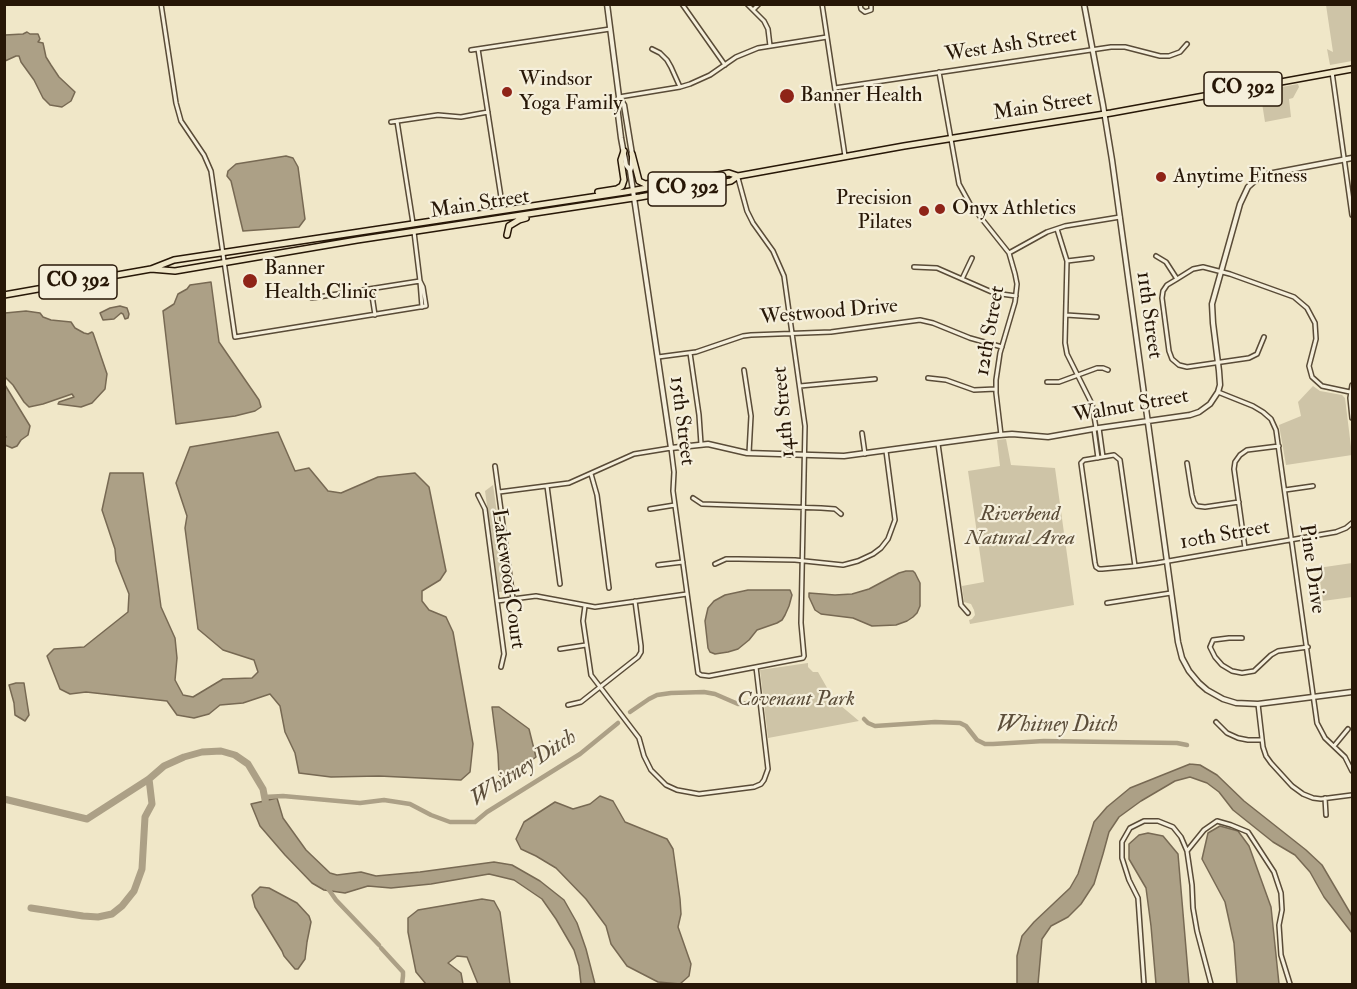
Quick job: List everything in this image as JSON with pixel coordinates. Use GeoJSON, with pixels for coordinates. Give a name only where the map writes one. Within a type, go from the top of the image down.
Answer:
{"type":"FeatureCollection","features":[{"type":"Feature","properties":{"kind":"main road","name":"Main Street"},"geometry":{"type":"LineString","coordinates":[[225,263],[357,240],[634,198],[731,181],[738,176],[845,156],[1353,69]]}},
{"type":"Feature","properties":{"kind":"main road"},"geometry":{"type":"LineString","coordinates":[[583,198],[622,186],[624,178],[621,160],[624,151]]}},
{"type":"Feature","properties":{"kind":"main road"},"geometry":{"type":"LineString","coordinates":[[632,154],[637,178],[644,184],[684,181]]}},
{"type":"Feature","properties":{"kind":"main road","name":"Main Street"},"geometry":{"type":"LineString","coordinates":[[223,253],[583,198],[729,173],[738,176]]}},
{"type":"Feature","properties":{"kind":"main road"},"geometry":{"type":"LineString","coordinates":[[503,218],[511,212],[538,208],[551,203]]}},
{"type":"Feature","properties":{"kind":"main road"},"geometry":{"type":"LineString","coordinates":[[468,224],[475,219],[500,214],[504,210]]}},
{"type":"Feature","properties":{"kind":"main road"},"geometry":{"type":"LineString","coordinates":[[507,235],[509,226],[515,222],[543,216],[552,211]]}},
{"type":"Feature","properties":{"kind":"main road"},"geometry":{"type":"LineString","coordinates":[[414,232],[421,226],[452,218]]}},
{"type":"Feature","properties":{"kind":"main road"},"geometry":{"type":"LineString","coordinates":[[357,240],[404,230],[412,227],[413,224]]}},
{"type":"Feature","properties":{"kind":"main road","name":"CO 392"},"geometry":{"type":"LineString","coordinates":[[4,296],[151,269],[174,260],[223,253]]}},
{"type":"Feature","properties":{"kind":"main road","name":"CO 392"},"geometry":{"type":"LineString","coordinates":[[151,269],[175,271],[225,263]]}},
{"type":"Feature","properties":{"kind":"street"},"geometry":{"type":"LineString","coordinates":[[162,4],[176,103],[181,121],[204,155],[211,171],[235,337],[424,307],[414,232]]}},
{"type":"Feature","properties":{"kind":"street"},"geometry":{"type":"LineString","coordinates":[[607,4],[619,97],[680,87],[699,81],[745,53],[770,46],[827,38]]}},
{"type":"Feature","properties":{"kind":"street"},"geometry":{"type":"LineString","coordinates":[[682,4],[724,65]]}},
{"type":"Feature","properties":{"kind":"street"},"geometry":{"type":"LineString","coordinates":[[747,4],[767,26],[770,46]]}},
{"type":"Feature","properties":{"kind":"street"},"geometry":{"type":"LineString","coordinates":[[753,10],[759,4]]}},
{"type":"Feature","properties":{"kind":"street"},"geometry":{"type":"LineString","coordinates":[[822,4],[845,156]]}},
{"type":"Feature","properties":{"kind":"street"},"geometry":{"type":"LineString","coordinates":[[860,4],[861,9],[865,12],[871,10],[872,4]]}},
{"type":"Feature","properties":{"kind":"street","name":"11th Street"},"geometry":{"type":"LineString","coordinates":[[1084,4],[1120,217],[1176,630],[1182,658],[1199,684],[1212,694],[1240,704],[1258,704],[1353,692]]}},
{"type":"Feature","properties":{"kind":"street"},"geometry":{"type":"LineString","coordinates":[[471,50],[610,29]]}},
{"type":"Feature","properties":{"kind":"street","name":"West Ash Street"},"geometry":{"type":"LineString","coordinates":[[835,88],[1111,47],[1125,47],[1163,56],[1180,52],[1187,44]]}},
{"type":"Feature","properties":{"kind":"street"},"geometry":{"type":"LineString","coordinates":[[478,49],[504,210]]}},
{"type":"Feature","properties":{"kind":"street"},"geometry":{"type":"LineString","coordinates":[[652,49],[667,60],[680,87]]}},
{"type":"Feature","properties":{"kind":"street","name":"12th Street"},"geometry":{"type":"LineString","coordinates":[[939,72],[958,181],[965,196],[1009,253],[1016,274],[1016,296],[997,368],[996,389],[1001,435]]}},
{"type":"Feature","properties":{"kind":"street"},"geometry":{"type":"LineString","coordinates":[[1332,72],[1353,215]]}},
{"type":"Feature","properties":{"kind":"street","name":"15th Street"},"geometry":{"type":"LineString","coordinates":[[619,97],[624,105],[632,154],[630,171]]}},
{"type":"Feature","properties":{"kind":"street","name":"15th Street"},"geometry":{"type":"LineString","coordinates":[[619,97],[617,106],[619,122],[626,165],[630,171],[671,448],[674,472],[672,487],[698,671],[700,675],[709,676],[756,667]]}},
{"type":"Feature","properties":{"kind":"street"},"geometry":{"type":"LineString","coordinates":[[391,122],[438,115],[461,117],[488,112]]}},
{"type":"Feature","properties":{"kind":"street"},"geometry":{"type":"LineString","coordinates":[[397,121],[413,224]]}},
{"type":"Feature","properties":{"kind":"street","name":"Walnut Street"},"geometry":{"type":"LineString","coordinates":[[499,492],[569,483],[634,454],[701,444],[749,453],[844,456],[1001,435],[1048,437],[1194,414],[1208,406],[1218,393],[1220,381],[1212,310],[1213,298],[1240,204],[1252,182],[1269,174],[1353,158]]}},
{"type":"Feature","properties":{"kind":"street","name":"14th Street"},"geometry":{"type":"LineString","coordinates":[[738,176],[747,211],[782,269],[806,435],[801,623],[804,657],[756,667]]}},
{"type":"Feature","properties":{"kind":"street"},"geometry":{"type":"LineString","coordinates":[[1009,253],[1047,232],[1080,223],[1120,217]]}},
{"type":"Feature","properties":{"kind":"street"},"geometry":{"type":"LineString","coordinates":[[1057,229],[1067,261],[1065,343],[1067,354],[1092,405],[1103,457]]}},
{"type":"Feature","properties":{"kind":"street"},"geometry":{"type":"LineString","coordinates":[[1156,256],[1166,262],[1177,279]]}},
{"type":"Feature","properties":{"kind":"street"},"geometry":{"type":"LineString","coordinates":[[962,279],[972,258]]}},
{"type":"Feature","properties":{"kind":"street"},"geometry":{"type":"LineString","coordinates":[[1067,261],[1092,258]]}},
{"type":"Feature","properties":{"kind":"street"},"geometry":{"type":"LineString","coordinates":[[914,267],[938,268],[994,293],[1016,296]]}},
{"type":"Feature","properties":{"kind":"street"},"geometry":{"type":"LineString","coordinates":[[1264,338],[1254,357],[1183,366],[1175,362],[1170,355],[1162,295],[1166,287],[1193,269],[1200,267],[1221,272],[1300,301],[1310,312],[1316,327],[1316,339],[1309,366],[1312,377],[1322,386],[1350,392]]}},
{"type":"Feature","properties":{"kind":"street"},"geometry":{"type":"LineString","coordinates":[[312,298],[420,281]]}},
{"type":"Feature","properties":{"kind":"street"},"geometry":{"type":"LineString","coordinates":[[371,289],[375,315]]}},
{"type":"Feature","properties":{"kind":"street"},"geometry":{"type":"LineString","coordinates":[[1066,315],[1097,316]]}},
{"type":"Feature","properties":{"kind":"street","name":"Westwood Drive"},"geometry":{"type":"LineString","coordinates":[[658,357],[690,353],[743,336],[831,332],[923,320],[970,338],[1002,347]]}},
{"type":"Feature","properties":{"kind":"street"},"geometry":{"type":"LineString","coordinates":[[690,353],[701,444]]}},
{"type":"Feature","properties":{"kind":"street"},"geometry":{"type":"LineString","coordinates":[[1047,382],[1059,382],[1097,368],[1108,370]]}},
{"type":"Feature","properties":{"kind":"street"},"geometry":{"type":"LineString","coordinates":[[744,370],[751,416],[749,453]]}},
{"type":"Feature","properties":{"kind":"street"},"geometry":{"type":"LineString","coordinates":[[928,378],[946,380],[974,390],[996,389]]}},
{"type":"Feature","properties":{"kind":"street"},"geometry":{"type":"LineString","coordinates":[[800,386],[874,379]]}},
{"type":"Feature","properties":{"kind":"street"},"geometry":{"type":"LineString","coordinates":[[1353,385],[1350,392],[1353,418]]}},
{"type":"Feature","properties":{"kind":"street","name":"Pine Drive"},"geometry":{"type":"LineString","coordinates":[[1218,393],[1263,412],[1273,422],[1276,430],[1319,728],[1325,738],[1346,756],[1353,771]]}},
{"type":"Feature","properties":{"kind":"street"},"geometry":{"type":"LineString","coordinates":[[1096,428],[1098,458]]}},
{"type":"Feature","properties":{"kind":"street"},"geometry":{"type":"LineString","coordinates":[[862,433],[865,453]]}},
{"type":"Feature","properties":{"kind":"street"},"geometry":{"type":"LineString","coordinates":[[938,444],[961,605],[968,613]]}},
{"type":"Feature","properties":{"kind":"street"},"geometry":{"type":"LineString","coordinates":[[1245,548],[1234,469],[1238,457],[1250,449],[1279,446]]}},
{"type":"Feature","properties":{"kind":"street"},"geometry":{"type":"LineString","coordinates":[[715,564],[726,559],[849,564],[873,554],[886,543],[893,528],[895,513],[886,451]]}},
{"type":"Feature","properties":{"kind":"street"},"geometry":{"type":"LineString","coordinates":[[1094,574],[1097,568],[1080,460],[1085,459],[1119,455],[1135,566]]}},
{"type":"Feature","properties":{"kind":"street"},"geometry":{"type":"LineString","coordinates":[[1187,463],[1192,495],[1196,505]]}},
{"type":"Feature","properties":{"kind":"street"},"geometry":{"type":"LineString","coordinates":[[495,466],[513,598]]}},
{"type":"Feature","properties":{"kind":"street"},"geometry":{"type":"LineString","coordinates":[[591,474],[597,495],[609,588]]}},
{"type":"Feature","properties":{"kind":"street"},"geometry":{"type":"LineString","coordinates":[[547,486],[560,584]]}},
{"type":"Feature","properties":{"kind":"street"},"geometry":{"type":"LineString","coordinates":[[1285,490],[1313,486]]}},
{"type":"Feature","properties":{"kind":"street","name":"Lakewood Court"},"geometry":{"type":"LineString","coordinates":[[478,495],[485,509],[504,654],[501,667]]}},
{"type":"Feature","properties":{"kind":"street"},"geometry":{"type":"LineString","coordinates":[[693,498],[702,504],[835,509],[841,514]]}},
{"type":"Feature","properties":{"kind":"street"},"geometry":{"type":"LineString","coordinates":[[1196,505],[1205,507],[1239,502]]}},
{"type":"Feature","properties":{"kind":"street"},"geometry":{"type":"LineString","coordinates":[[650,508],[675,505]]}},
{"type":"Feature","properties":{"kind":"street"},"geometry":{"type":"LineString","coordinates":[[1193,509],[1196,505]]}},
{"type":"Feature","properties":{"kind":"street","name":"10th Street"},"geometry":{"type":"LineString","coordinates":[[1097,568],[1135,566],[1292,540],[1336,532],[1353,523]]}},
{"type":"Feature","properties":{"kind":"street"},"geometry":{"type":"LineString","coordinates":[[658,565],[682,562]]}},
{"type":"Feature","properties":{"kind":"street"},"geometry":{"type":"LineString","coordinates":[[1107,603],[1171,593]]}},
{"type":"Feature","properties":{"kind":"street"},"geometry":{"type":"LineString","coordinates":[[497,601],[536,596],[595,607],[687,594]]}},
{"type":"Feature","properties":{"kind":"street"},"geometry":{"type":"LineString","coordinates":[[568,705],[578,704],[633,662],[640,654],[635,601]]}},
{"type":"Feature","properties":{"kind":"street"},"geometry":{"type":"LineString","coordinates":[[585,606],[583,621],[590,672],[639,738],[651,770],[670,787],[683,792],[694,794],[719,792],[756,786],[768,774],[756,667]]}},
{"type":"Feature","properties":{"kind":"street"},"geometry":{"type":"LineString","coordinates":[[1242,638],[1214,640],[1210,646],[1222,665],[1242,674],[1254,671],[1278,651],[1308,647]]}},
{"type":"Feature","properties":{"kind":"street"},"geometry":{"type":"LineString","coordinates":[[560,649],[586,645]]}},
{"type":"Feature","properties":{"kind":"street"},"geometry":{"type":"LineString","coordinates":[[1258,704],[1264,751],[1269,761],[1292,786],[1307,796],[1325,798],[1353,795]]}},
{"type":"Feature","properties":{"kind":"street"},"geometry":{"type":"LineString","coordinates":[[1216,723],[1227,733],[1238,738],[1262,740]]}},
{"type":"Feature","properties":{"kind":"street"},"geometry":{"type":"LineString","coordinates":[[1334,746],[1348,729]]}},
{"type":"Feature","properties":{"kind":"street"},"geometry":{"type":"LineString","coordinates":[[1325,798],[1326,815]]}},
{"type":"Feature","properties":{"kind":"street"},"geometry":{"type":"LineString","coordinates":[[1144,984],[1138,898],[1122,858],[1122,842],[1130,828],[1144,821],[1158,820],[1173,827],[1181,837],[1187,851],[1197,931],[1211,984]]}},
{"type":"Feature","properties":{"kind":"street"},"geometry":{"type":"LineString","coordinates":[[1187,851],[1204,830],[1217,821],[1248,832],[1274,872],[1281,893],[1282,910],[1279,925],[1281,955],[1290,984]]}},
{"type":"Feature","properties":{"kind":"green space"},"geometry":{"type":"Polygon","coordinates":[[[1326,5],[1352,5],[1352,61],[1330,65],[1327,49],[1333,52],[1326,5]]]}},
{"type":"Feature","properties":{"kind":"green space"},"geometry":{"type":"Polygon","coordinates":[[[1298,84],[1299,87],[1293,98],[1289,99],[1291,117],[1265,122],[1262,103],[1258,103],[1250,93],[1298,84]]]}},
{"type":"Feature","properties":{"kind":"green space"},"geometry":{"type":"Polygon","coordinates":[[[1313,386],[1320,391],[1342,395],[1345,398],[1352,455],[1286,465],[1279,425],[1301,416],[1298,402],[1313,386]]]}},
{"type":"Feature","properties":{"kind":"green space","name":"Riverbend Natural Area"},"geometry":{"type":"Polygon","coordinates":[[[1006,439],[1011,465],[1055,468],[1074,605],[970,624],[969,620],[975,615],[974,610],[971,604],[964,602],[962,586],[984,582],[968,471],[1000,466],[997,440],[1006,439]]]}},
{"type":"Feature","properties":{"kind":"green space"},"geometry":{"type":"Polygon","coordinates":[[[493,485],[508,591],[499,592],[485,491],[493,485]]]}},
{"type":"Feature","properties":{"kind":"green space"},"geometry":{"type":"Polygon","coordinates":[[[1352,563],[1352,597],[1323,601],[1318,568],[1352,563]]]}},
{"type":"Feature","properties":{"kind":"green space","name":"Covenant Park"},"geometry":{"type":"Polygon","coordinates":[[[808,663],[808,667],[813,672],[818,672],[834,700],[859,721],[768,738],[760,670],[808,663]]]}},
{"type":"Feature","properties":{"kind":"shaded area"},"geometry":{"type":"Polygon","coordinates":[[[27,32],[38,34],[40,39],[38,42],[43,43],[46,57],[51,65],[59,77],[75,92],[71,101],[62,107],[50,105],[43,98],[19,56],[5,61],[5,35],[27,32]]]}},
{"type":"Feature","properties":{"kind":"shaded area"},"geometry":{"type":"Polygon","coordinates":[[[286,156],[293,158],[298,167],[305,219],[299,227],[243,231],[231,181],[227,176],[228,171],[236,164],[286,156]]]}},
{"type":"Feature","properties":{"kind":"shaded area"},"geometry":{"type":"Polygon","coordinates":[[[211,282],[219,342],[259,400],[261,407],[255,411],[235,416],[176,424],[163,311],[174,304],[178,294],[190,285],[211,282]]]}},
{"type":"Feature","properties":{"kind":"shaded area"},"geometry":{"type":"Polygon","coordinates":[[[120,306],[127,308],[128,318],[125,319],[121,313],[114,319],[103,320],[100,313],[120,306]]]}},
{"type":"Feature","properties":{"kind":"shaded area"},"geometry":{"type":"Polygon","coordinates":[[[26,311],[40,313],[51,320],[71,322],[75,328],[84,333],[93,333],[107,374],[105,389],[92,403],[81,407],[58,404],[74,397],[72,394],[29,407],[5,377],[5,313],[26,311]]]}},
{"type":"Feature","properties":{"kind":"shaded area"},"geometry":{"type":"Polygon","coordinates":[[[5,385],[30,426],[28,435],[12,448],[5,445],[5,385]]]}},
{"type":"Feature","properties":{"kind":"shaded area"},"geometry":{"type":"Polygon","coordinates":[[[278,432],[295,471],[309,468],[328,491],[341,493],[378,477],[415,473],[429,487],[446,571],[440,580],[422,591],[422,601],[429,610],[446,617],[453,632],[473,744],[470,772],[461,780],[379,776],[331,777],[299,773],[295,753],[285,732],[280,706],[270,694],[243,703],[220,705],[209,714],[194,718],[177,715],[167,701],[86,692],[70,694],[60,689],[47,656],[54,649],[84,647],[128,612],[129,594],[116,561],[115,549],[102,510],[110,473],[143,473],[161,607],[175,638],[177,658],[175,680],[183,695],[193,697],[223,679],[252,678],[258,672],[254,660],[223,650],[198,629],[185,528],[187,516],[176,483],[190,447],[278,432]]]}},
{"type":"Feature","properties":{"kind":"shaded area"},"geometry":{"type":"Polygon","coordinates":[[[906,571],[913,571],[920,583],[920,606],[913,617],[896,625],[872,626],[853,618],[821,614],[815,610],[809,597],[809,593],[852,594],[869,589],[906,571]]]}},
{"type":"Feature","properties":{"kind":"shaded area"},"geometry":{"type":"Polygon","coordinates":[[[748,590],[790,590],[792,595],[782,620],[757,630],[738,649],[715,654],[710,652],[705,621],[708,608],[714,601],[725,595],[748,590]]]}},
{"type":"Feature","properties":{"kind":"shaded area"},"geometry":{"type":"Polygon","coordinates":[[[24,683],[29,715],[25,721],[15,715],[9,685],[24,683]]]}},
{"type":"Feature","properties":{"kind":"shaded area"},"geometry":{"type":"Polygon","coordinates":[[[492,707],[499,707],[529,729],[536,757],[504,781],[499,775],[492,707]]]}},
{"type":"Feature","properties":{"kind":"shaded area"},"geometry":{"type":"Polygon","coordinates":[[[1190,764],[1200,765],[1217,775],[1244,801],[1322,865],[1352,916],[1352,933],[1324,897],[1310,872],[1295,855],[1273,842],[1233,810],[1219,792],[1207,783],[1190,777],[1175,781],[1119,817],[1109,832],[1094,884],[1081,904],[1068,917],[1051,926],[1042,939],[1038,984],[1017,984],[1017,956],[1022,936],[1070,888],[1078,874],[1094,822],[1107,807],[1130,788],[1190,764]]]}},
{"type":"Feature","properties":{"kind":"shaded area"},"geometry":{"type":"Polygon","coordinates":[[[600,796],[613,801],[625,822],[667,839],[673,849],[681,914],[678,927],[691,964],[689,976],[680,984],[658,982],[627,966],[611,944],[606,926],[586,899],[556,868],[521,849],[516,839],[524,822],[555,802],[573,809],[590,804],[600,796]]]}},
{"type":"Feature","properties":{"kind":"shaded area"},"geometry":{"type":"Polygon","coordinates":[[[277,798],[283,818],[306,850],[330,873],[337,875],[361,872],[376,876],[494,862],[512,865],[540,881],[564,900],[577,923],[595,984],[581,984],[574,950],[556,919],[542,899],[514,880],[489,874],[391,888],[368,886],[345,893],[324,890],[312,883],[260,826],[251,804],[277,798]]]}},
{"type":"Feature","properties":{"kind":"shaded area"},"geometry":{"type":"Polygon","coordinates":[[[1220,826],[1238,831],[1249,846],[1271,907],[1279,984],[1237,984],[1234,943],[1225,902],[1202,859],[1208,833],[1220,826]]]}},
{"type":"Feature","properties":{"kind":"shaded area"},"geometry":{"type":"Polygon","coordinates":[[[1148,833],[1163,836],[1178,854],[1189,984],[1156,984],[1146,888],[1129,859],[1129,844],[1139,835],[1148,833]]]}},
{"type":"Feature","properties":{"kind":"shaded area"},"geometry":{"type":"Polygon","coordinates":[[[260,887],[269,888],[297,903],[309,916],[311,922],[305,959],[298,969],[295,969],[284,956],[255,907],[252,895],[260,887]]]}},
{"type":"Feature","properties":{"kind":"shaded area"},"geometry":{"type":"Polygon","coordinates":[[[482,899],[494,901],[500,912],[510,984],[478,984],[467,957],[457,956],[448,963],[461,973],[463,984],[426,984],[416,972],[408,932],[408,918],[418,910],[482,899]]]}},
{"type":"Feature","properties":{"kind":"waterway","name":"Whitney Ditch"},"geometry":{"type":"LineString","coordinates":[[630,712],[657,695],[671,693],[704,692],[738,704],[747,703],[753,699]]}},
{"type":"Feature","properties":{"kind":"waterway","name":"Whitney Ditch"},"geometry":{"type":"LineString","coordinates":[[864,719],[875,726],[935,722],[960,723],[966,726],[977,740],[985,744],[1044,741],[1187,745]]}},
{"type":"Feature","properties":{"kind":"waterway","name":"Whitney Ditch"},"geometry":{"type":"LineString","coordinates":[[264,797],[283,796],[360,803],[384,800],[410,804],[450,822],[475,822],[487,812],[580,754],[618,723]]}},
{"type":"Feature","properties":{"kind":"waterway"},"geometry":{"type":"LineString","coordinates":[[4,799],[87,819],[149,779],[164,766],[202,752],[221,751],[235,755],[248,764],[263,789],[267,810]]}},
{"type":"Feature","properties":{"kind":"waterway"},"geometry":{"type":"LineString","coordinates":[[31,908],[98,917],[112,914],[122,906],[134,891],[142,869],[145,817],[152,804],[149,779]]}},
{"type":"Feature","properties":{"kind":"waterway"},"geometry":{"type":"LineString","coordinates":[[327,887],[336,900],[379,945]]}},
{"type":"Feature","properties":{"kind":"waterway"},"geometry":{"type":"LineString","coordinates":[[381,948],[403,972],[402,984]]}},
{"type":"Feature","properties":{"kind":"place","name":"Windsor Yoga Family"},"geometry":{"type":"Point","coordinates":[507,92]}},
{"type":"Feature","properties":{"kind":"place","name":"Banner Health"},"geometry":{"type":"Point","coordinates":[787,96]}},
{"type":"Feature","properties":{"kind":"place","name":"Anytime Fitness"},"geometry":{"type":"Point","coordinates":[1161,177]}},
{"type":"Feature","properties":{"kind":"place","name":"Onyx Athletics"},"geometry":{"type":"Point","coordinates":[940,209]}},
{"type":"Feature","properties":{"kind":"place","name":"Precision Pilates"},"geometry":{"type":"Point","coordinates":[924,211]}},
{"type":"Feature","properties":{"kind":"place","name":"Banner Health Clinic"},"geometry":{"type":"Point","coordinates":[250,281]}}]}
